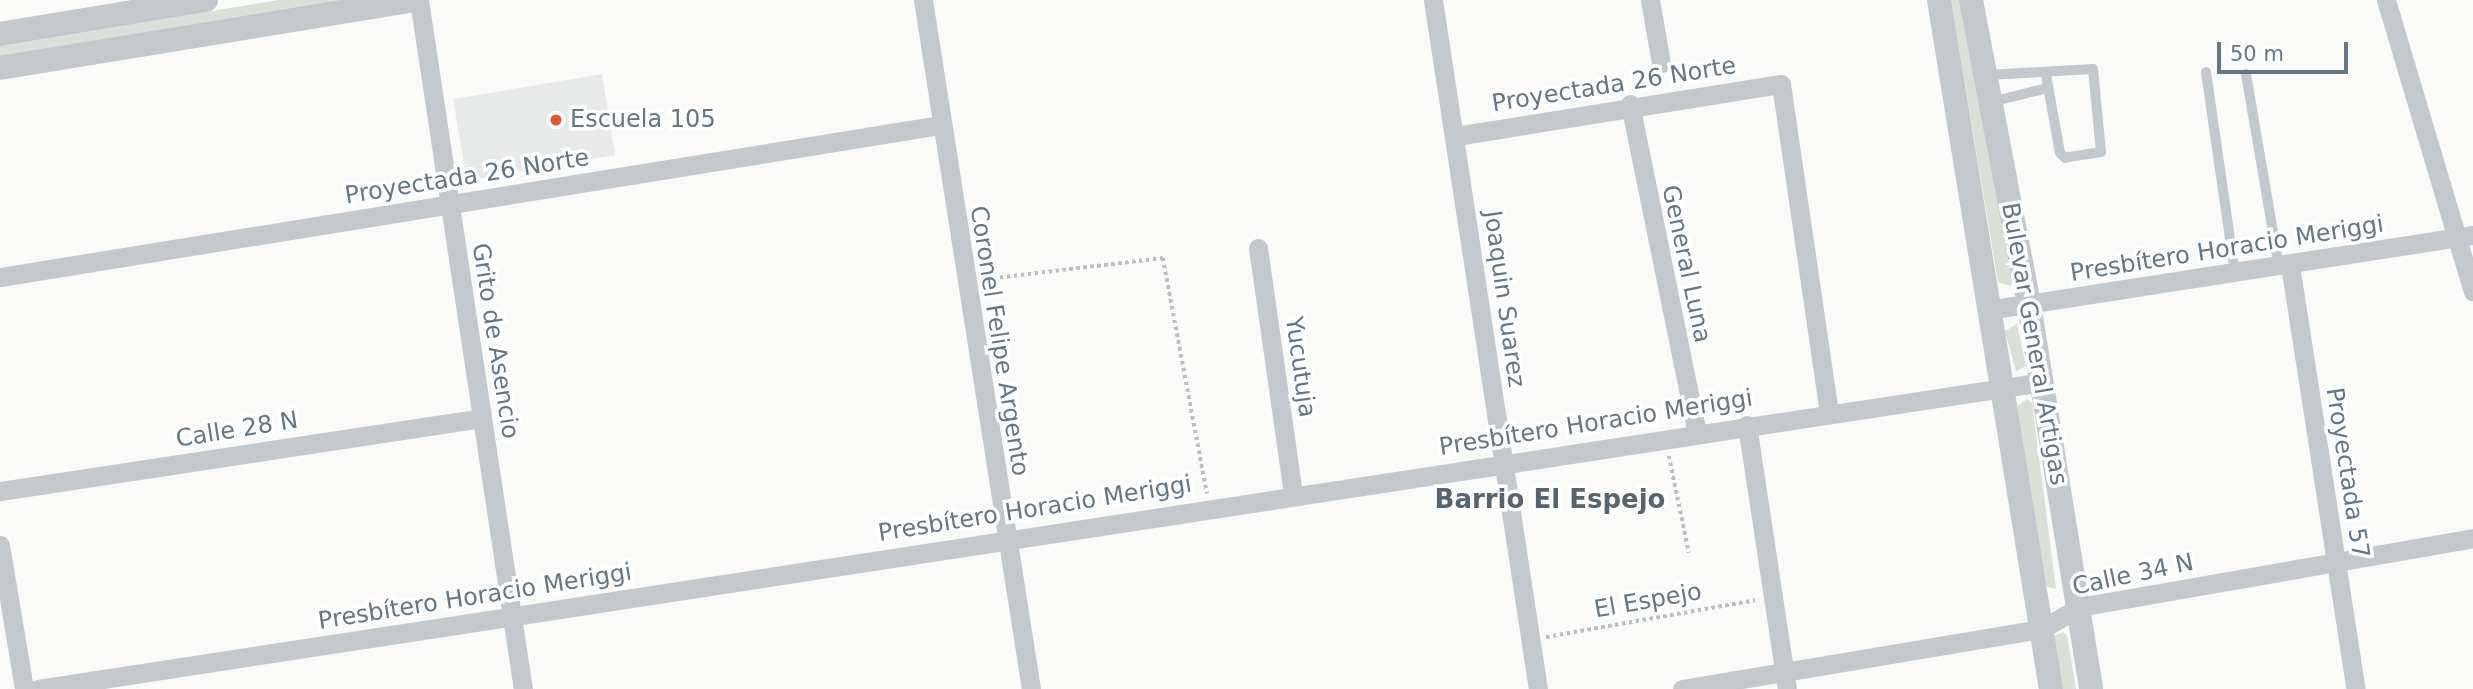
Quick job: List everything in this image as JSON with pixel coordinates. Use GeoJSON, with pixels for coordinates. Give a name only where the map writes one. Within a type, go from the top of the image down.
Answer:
{"type":"FeatureCollection","features":[{"type":"Feature","properties":{"kind":"street"},"geometry":{"type":"LineString","coordinates":[[0,34],[206,0]]}},
{"type":"Feature","properties":{"kind":"street"},"geometry":{"type":"LineString","coordinates":[[0,68],[417,0]]}},
{"type":"Feature","properties":{"kind":"street","name":"Grito de Asencio"},"geometry":{"type":"LineString","coordinates":[[417,0],[523,689]]}},
{"type":"Feature","properties":{"kind":"street","name":"Coronel Felipe Argento"},"geometry":{"type":"LineString","coordinates":[[923,0],[964,281],[1031,689]]}},
{"type":"Feature","properties":{"kind":"street","name":"Joaquin Suarez"},"geometry":{"type":"LineString","coordinates":[[1433,0],[1456,136],[1502,461],[1538,689]]}},
{"type":"Feature","properties":{"kind":"street"},"geometry":{"type":"LineString","coordinates":[[1650,0],[1661,63]]}},
{"type":"Feature","properties":{"kind":"street","name":"Bulevar General Artigas"},"geometry":{"type":"LineString","coordinates":[[1939,0],[2051,689]]}},
{"type":"Feature","properties":{"kind":"street","name":"Bulevar General Artigas"},"geometry":{"type":"LineString","coordinates":[[1971,0],[2029,305],[2091,689]]}},
{"type":"Feature","properties":{"kind":"street"},"geometry":{"type":"LineString","coordinates":[[2386,0],[2465,236],[2473,291]]}},
{"type":"Feature","properties":{"kind":"street","name":"Proyectada 26 Norte"},"geometry":{"type":"LineString","coordinates":[[1456,136],[1630,104],[1781,84],[1829,413]]}},
{"type":"Feature","properties":{"kind":"street","name":"General Luna"},"geometry":{"type":"LineString","coordinates":[[1630,104],[1698,432]]}},
{"type":"Feature","properties":{"kind":"street","name":"Proyectada 26 Norte"},"geometry":{"type":"LineString","coordinates":[[0,277],[941,125]]}},
{"type":"Feature","properties":{"kind":"street","name":"Presbítero Horacio Meriggi"},"geometry":{"type":"LineString","coordinates":[[1988,310],[2235,274],[2465,236]]}},
{"type":"Feature","properties":{"kind":"street","name":"Yucutuja"},"geometry":{"type":"LineString","coordinates":[[1258,247],[1293,494]]}},
{"type":"Feature","properties":{"kind":"street","name":"Proyectada 57"},"geometry":{"type":"LineString","coordinates":[[2285,266],[2356,689]]}},
{"type":"Feature","properties":{"kind":"street","name":"Presbítero Horacio Meriggi"},"geometry":{"type":"LineString","coordinates":[[38,689],[1006,537],[2041,382]]}},
{"type":"Feature","properties":{"kind":"street","name":"Calle 28 N"},"geometry":{"type":"LineString","coordinates":[[0,491],[482,418]]}},
{"type":"Feature","properties":{"kind":"street"},"geometry":{"type":"LineString","coordinates":[[1747,425],[1785,680]]}},
{"type":"Feature","properties":{"kind":"street","name":"Calle 34 N"},"geometry":{"type":"LineString","coordinates":[[1682,689],[1785,680],[2042,629],[2079,607],[2473,538]]}},
{"type":"Feature","properties":{"kind":"street"},"geometry":{"type":"LineString","coordinates":[[0,545],[24,689]]}},
{"type":"Feature","properties":{"kind":"lane"},"geometry":{"type":"LineString","coordinates":[[1985,75],[2046,75],[2094,70],[2101,152],[2065,158],[2060,153],[2046,75]]}},
{"type":"Feature","properties":{"kind":"lane"},"geometry":{"type":"LineString","coordinates":[[2206,72],[2235,274]]}},
{"type":"Feature","properties":{"kind":"lane"},"geometry":{"type":"LineString","coordinates":[[2246,74],[2285,266]]}},
{"type":"Feature","properties":{"kind":"lane"},"geometry":{"type":"LineString","coordinates":[[1991,102],[2048,88]]}},
{"type":"Feature","properties":{"kind":"path"},"geometry":{"type":"LineString","coordinates":[[964,281],[1163,258],[1209,507]]}},
{"type":"Feature","properties":{"kind":"path"},"geometry":{"type":"LineString","coordinates":[[1665,437],[1689,553]]}},
{"type":"Feature","properties":{"kind":"path","name":"El Espejo"},"geometry":{"type":"LineString","coordinates":[[1530,639],[1773,597]]}},
{"type":"Feature","properties":{"kind":"shaded area"},"geometry":{"type":"Polygon","coordinates":[[[279,0],[360,0],[0,60],[0,46],[279,0]]]}},
{"type":"Feature","properties":{"kind":"shaded area"},"geometry":{"type":"Polygon","coordinates":[[[1951,0],[1959,0],[2013,281],[2010,286],[1998,282],[1951,0]]]}},
{"type":"Feature","properties":{"kind":"shaded area"},"geometry":{"type":"Polygon","coordinates":[[[602,74],[615,155],[467,181],[453,99],[602,74]]]}},
{"type":"Feature","properties":{"kind":"shaded area"},"geometry":{"type":"Polygon","coordinates":[[[2017,324],[2026,366],[2016,371],[2005,331],[2017,324]]]}},
{"type":"Feature","properties":{"kind":"shaded area"},"geometry":{"type":"Polygon","coordinates":[[[2027,399],[2032,403],[2056,589],[2045,586],[2017,406],[2027,399]]]}},
{"type":"Feature","properties":{"kind":"shaded area"},"geometry":{"type":"Polygon","coordinates":[[[2063,632],[2067,635],[2076,689],[2060,689],[2052,637],[2063,632]]]}},
{"type":"Feature","properties":{"kind":"place","name":"Escuela 105"},"geometry":{"type":"Point","coordinates":[556,120]}},
{"type":"Feature","properties":{"kind":"district","name":"Barrio El Espejo"},"geometry":{"type":"Point","coordinates":[1550,500]}}]}
